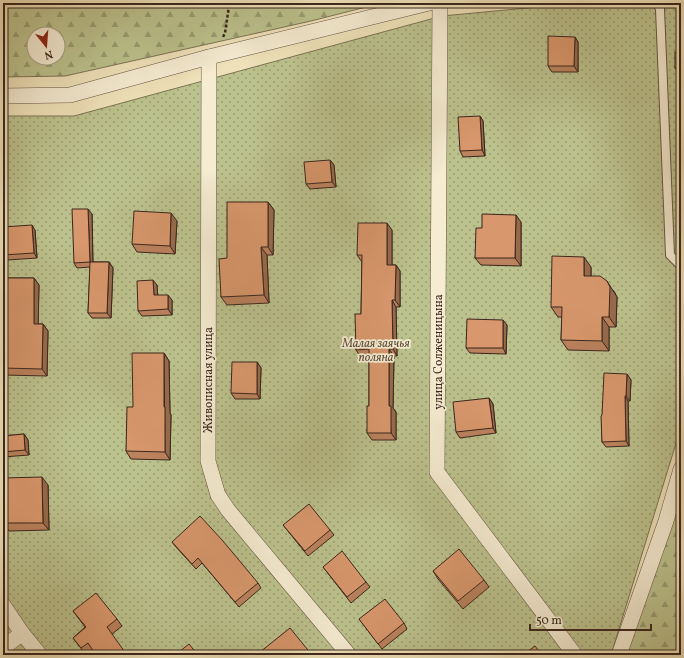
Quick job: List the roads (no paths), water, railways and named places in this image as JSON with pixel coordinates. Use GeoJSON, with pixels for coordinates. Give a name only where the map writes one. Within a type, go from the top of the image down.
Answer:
{"type":"FeatureCollection","features":[{"type":"Feature","properties":{"kind":"street"},"geometry":{"type":"LineString","coordinates":[[3,96],[70,95],[209,57],[429,3]]}},
{"type":"Feature","properties":{"kind":"street","name":"улица Солженицына"},"geometry":{"type":"LineString","coordinates":[[440,3],[437,472],[575,655]]}},
{"type":"Feature","properties":{"kind":"street","name":"Живописная улица"},"geometry":{"type":"LineString","coordinates":[[209,57],[208,461],[218,495],[228,510],[349,655]]}},
{"type":"Feature","properties":{"kind":"street"},"geometry":{"type":"LineString","coordinates":[[619,655],[666,521],[681,469]]}},
{"type":"Feature","properties":{"kind":"street"},"geometry":{"type":"LineString","coordinates":[[3,605],[40,655]]}},
{"type":"Feature","properties":{"kind":"street"},"geometry":{"type":"LineString","coordinates":[[3,648],[22,632]]}},
{"type":"Feature","properties":{"kind":"lane"},"geometry":{"type":"LineString","coordinates":[[657,3],[660,9],[670,255],[681,266]]}},
{"type":"Feature","properties":{"kind":"park label","name":"Малая заячья поляна"},"geometry":{"type":"Point","coordinates":[376,350]}}]}
